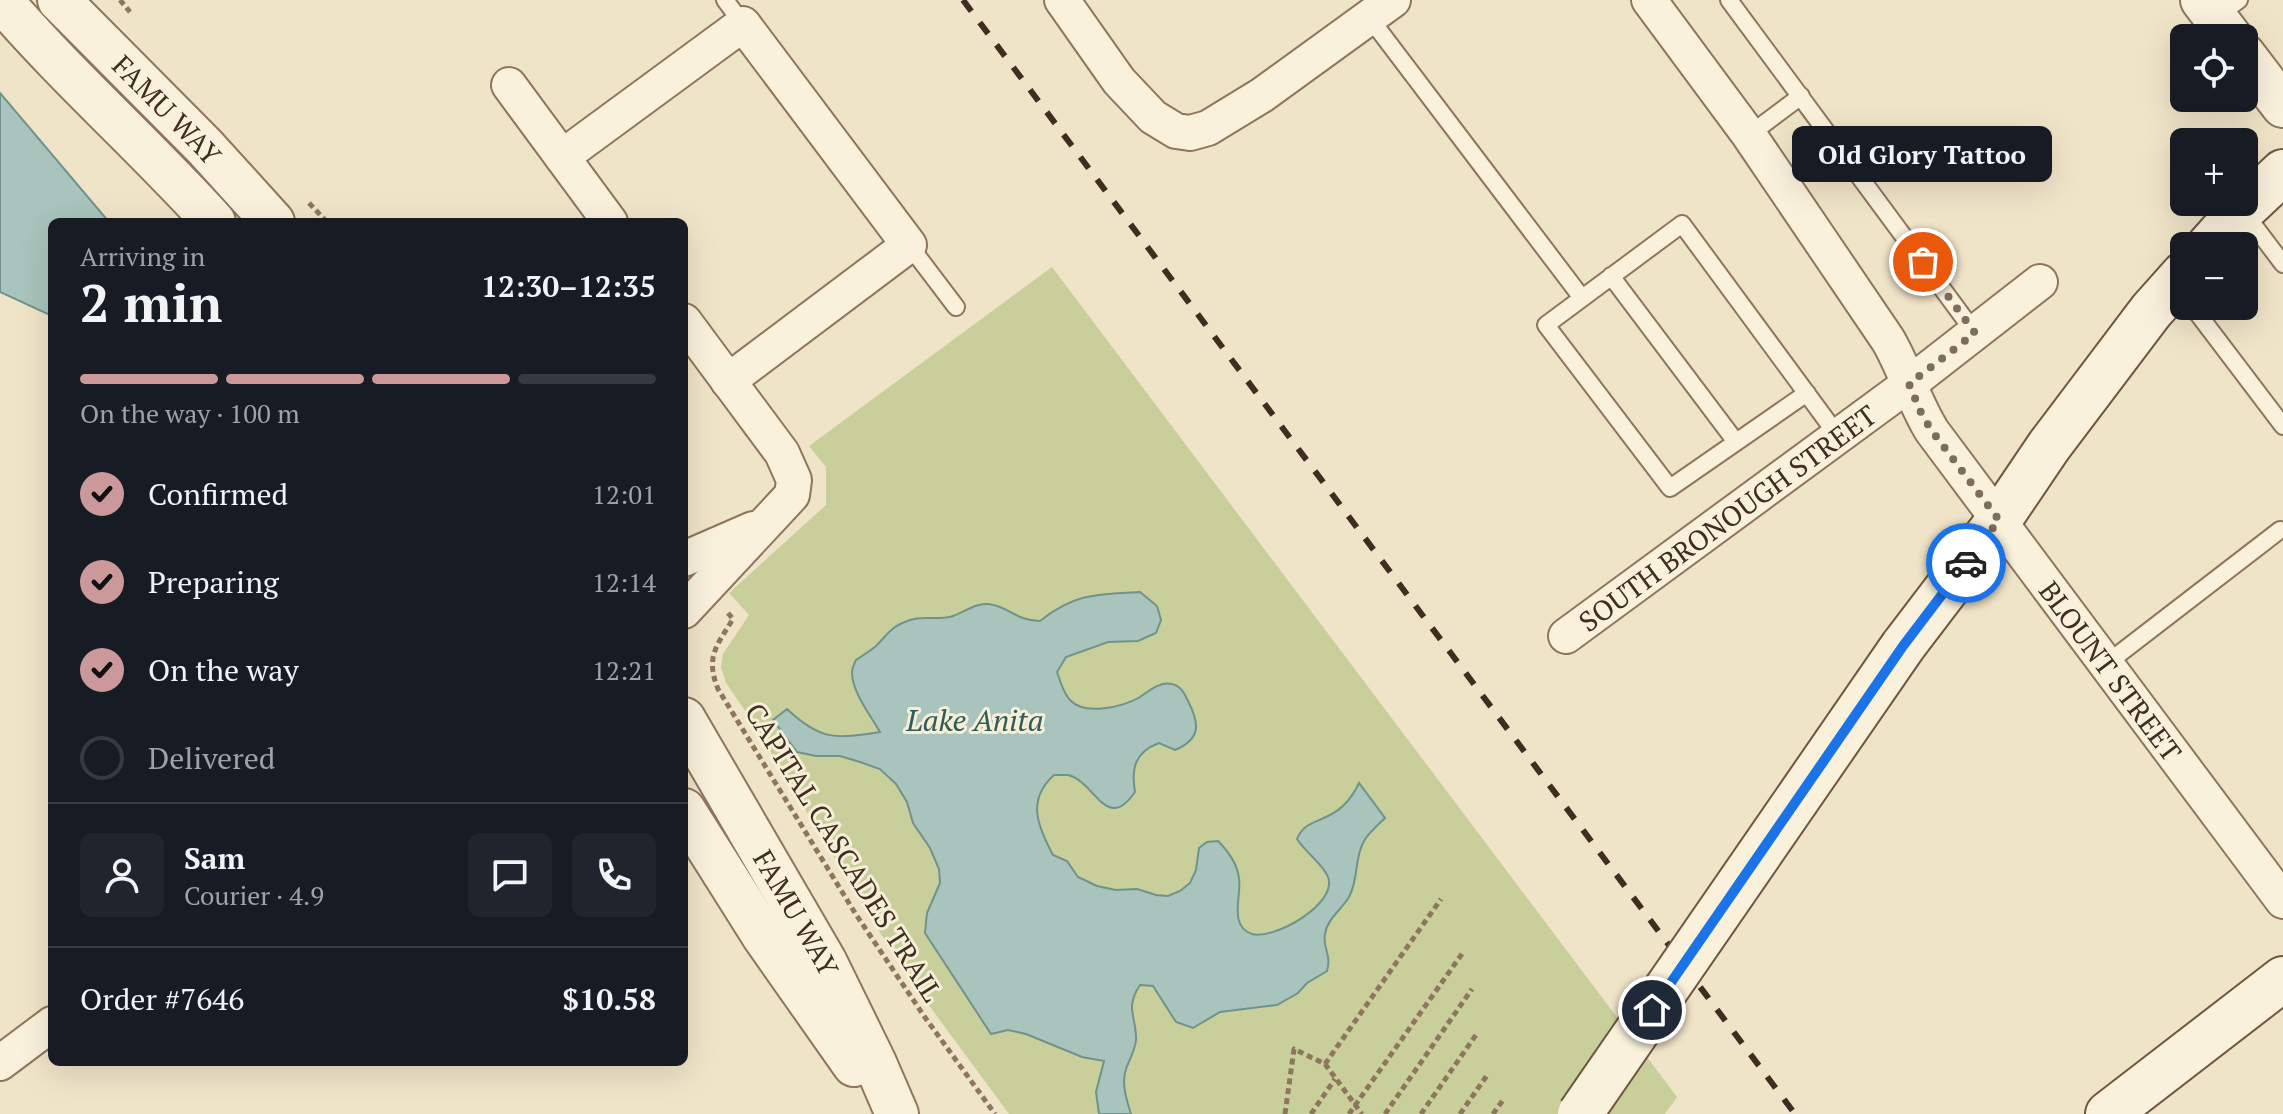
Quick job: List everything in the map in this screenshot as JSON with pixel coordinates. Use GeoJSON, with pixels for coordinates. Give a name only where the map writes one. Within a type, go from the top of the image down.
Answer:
{"type":"FeatureCollection","features":[{"type":"Feature","properties":{"kind":"main road"},"geometry":{"type":"LineString","coordinates":[[2258,195],[2283,172]]}},
{"type":"Feature","properties":{"kind":"main road"},"geometry":{"type":"LineString","coordinates":[[2222,232],[2236,216]]}},
{"type":"Feature","properties":{"kind":"main road"},"geometry":{"type":"LineString","coordinates":[[1580,1114],[1903,646],[2151,311],[2170,299]]}},
{"type":"Feature","properties":{"kind":"main road"},"geometry":{"type":"LineString","coordinates":[[2108,1114],[2283,979]]}},
{"type":"Feature","properties":{"kind":"street","name":"FAMU WAY"},"geometry":{"type":"LineString","coordinates":[[1,0],[59,65],[151,154],[210,218]]}},
{"type":"Feature","properties":{"kind":"street","name":"FAMU WAY"},"geometry":{"type":"LineString","coordinates":[[59,0],[204,146],[269,218]]}},
{"type":"Feature","properties":{"kind":"street"},"geometry":{"type":"LineString","coordinates":[[1062,0],[1119,81],[1153,117],[1176,131],[1190,133],[1208,128],[1262,95],[1381,9]]}},
{"type":"Feature","properties":{"kind":"street","name":"BLOUNT STREET"},"geometry":{"type":"LineString","coordinates":[[1649,0],[1749,135],[1888,340],[1932,431],[2283,901]]}},
{"type":"Feature","properties":{"kind":"street"},"geometry":{"type":"LineString","coordinates":[[562,157],[734,12],[909,245],[728,381]]}},
{"type":"Feature","properties":{"kind":"street"},"geometry":{"type":"LineString","coordinates":[[2258,73],[2283,106]]}},
{"type":"Feature","properties":{"kind":"street"},"geometry":{"type":"LineString","coordinates":[[509,85],[607,218]]}},
{"type":"Feature","properties":{"kind":"street","name":"SOUTH BRONOUGH STREET"},"geometry":{"type":"LineString","coordinates":[[1566,636],[1909,384],[2040,282]]}},
{"type":"Feature","properties":{"kind":"street"},"geometry":{"type":"LineString","coordinates":[[688,326],[782,453],[792,472],[795,488],[788,501],[688,607]]}},
{"type":"Feature","properties":{"kind":"street"},"geometry":{"type":"LineString","coordinates":[[688,557],[765,524]]}},
{"type":"Feature","properties":{"kind":"street","name":"FAMU WAY"},"geometry":{"type":"LineString","coordinates":[[688,726],[825,961],[897,1114]]}},
{"type":"Feature","properties":{"kind":"street","name":"FAMU WAY"},"geometry":{"type":"LineString","coordinates":[[688,816],[764,937],[889,1114]]}},
{"type":"Feature","properties":{"kind":"street"},"geometry":{"type":"LineString","coordinates":[[0,1063],[48,1027]]}},
{"type":"Feature","properties":{"kind":"lane"},"geometry":{"type":"LineString","coordinates":[[1729,0],[1975,333]]}},
{"type":"Feature","properties":{"kind":"lane"},"geometry":{"type":"LineString","coordinates":[[1381,9],[1582,298]]}},
{"type":"Feature","properties":{"kind":"lane"},"geometry":{"type":"LineString","coordinates":[[1749,135],[1801,96]]}},
{"type":"Feature","properties":{"kind":"lane"},"geometry":{"type":"LineString","coordinates":[[2247,216],[2283,264]]}},
{"type":"Feature","properties":{"kind":"lane"},"geometry":{"type":"LineString","coordinates":[[1807,393],[1670,488],[1546,325],[1682,224],[1807,393],[1838,436]]}},
{"type":"Feature","properties":{"kind":"lane"},"geometry":{"type":"LineString","coordinates":[[909,245],[956,307]]}},
{"type":"Feature","properties":{"kind":"lane"},"geometry":{"type":"LineString","coordinates":[[1611,276],[1736,442]]}},
{"type":"Feature","properties":{"kind":"lane"},"geometry":{"type":"LineString","coordinates":[[2206,320],[2283,426]]}},
{"type":"Feature","properties":{"kind":"lane"},"geometry":{"type":"LineString","coordinates":[[2106,664],[2280,530]]}},
{"type":"Feature","properties":{"kind":"path","name":"CAPITAL CASCADES TRAIL"},"geometry":{"type":"LineString","coordinates":[[720,603],[733,619],[711,657],[711,669],[718,689],[875,944],[995,1114]]}},
{"type":"Feature","properties":{"kind":"path"},"geometry":{"type":"LineString","coordinates":[[1325,1064],[1441,899]]}},
{"type":"Feature","properties":{"kind":"path"},"geometry":{"type":"LineString","coordinates":[[1349,1114],[1464,951]]}},
{"type":"Feature","properties":{"kind":"path"},"geometry":{"type":"LineString","coordinates":[[1385,1114],[1472,989]]}},
{"type":"Feature","properties":{"kind":"path"},"geometry":{"type":"LineString","coordinates":[[1421,1114],[1478,1032]]}},
{"type":"Feature","properties":{"kind":"path"},"geometry":{"type":"LineString","coordinates":[[1285,1114],[1294,1049],[1325,1064],[1362,1114]]}},
{"type":"Feature","properties":{"kind":"path"},"geometry":{"type":"LineString","coordinates":[[1460,1114],[1488,1074]]}},
{"type":"Feature","properties":{"kind":"path"},"geometry":{"type":"LineString","coordinates":[[1311,1114],[1335,1078]]}},
{"type":"Feature","properties":{"kind":"path"},"geometry":{"type":"LineString","coordinates":[[1493,1114],[1503,1100]]}},
{"type":"Feature","properties":{"kind":"green space"},"geometry":{"type":"Polygon","coordinates":[[[1052,267],[1677,1097],[1665,1114],[1009,1114],[911,981],[726,683],[721,667],[723,654],[749,615],[729,593],[826,505],[826,467],[809,446],[1052,267]]]}},
{"type":"Feature","properties":{"kind":"water"},"geometry":{"type":"Polygon","coordinates":[[[0,93],[106,218],[48,218],[48,314],[0,292],[0,93]]]}},
{"type":"Feature","properties":{"kind":"water","name":"Lake Anita"},"geometry":{"type":"Polygon","coordinates":[[[1140,592],[1157,606],[1161,620],[1156,633],[1138,641],[1108,642],[1066,657],[1057,672],[1062,686],[1070,700],[1094,709],[1124,704],[1163,684],[1175,685],[1184,693],[1192,709],[1196,730],[1190,741],[1175,750],[1159,743],[1145,751],[1136,762],[1135,792],[1125,804],[1116,808],[1101,802],[1077,779],[1054,775],[1045,784],[1037,804],[1039,824],[1053,855],[1067,861],[1078,877],[1097,886],[1116,890],[1137,889],[1168,896],[1190,883],[1196,870],[1199,848],[1207,842],[1218,841],[1232,858],[1238,873],[1240,924],[1252,934],[1262,934],[1302,918],[1323,898],[1329,887],[1326,872],[1297,839],[1302,830],[1343,806],[1359,783],[1385,818],[1364,841],[1352,890],[1326,929],[1327,971],[1277,1005],[1220,1012],[1193,1028],[1176,1022],[1153,986],[1140,985],[1132,1007],[1136,1032],[1134,1050],[1124,1076],[1131,1114],[1099,1114],[1096,1092],[1104,1061],[1082,1057],[1026,1034],[1008,1030],[991,1034],[925,933],[927,913],[940,883],[939,869],[930,848],[913,823],[907,802],[896,784],[880,769],[860,762],[840,756],[797,752],[773,720],[787,709],[810,727],[830,735],[880,732],[855,688],[853,668],[856,660],[890,631],[910,620],[948,617],[974,606],[988,604],[1025,619],[1040,621],[1076,600],[1140,592]]]}},
{"type":"Feature","properties":{"kind":"railway"},"geometry":{"type":"LineString","coordinates":[[963,0],[1795,1114]]}},
{"type":"Feature","properties":{"kind":"way so far"},"geometry":{"type":"LineString","coordinates":[[1923,262],[1975,333],[1909,384],[1932,431],[1999,520],[1966,563]]}},
{"type":"Feature","properties":{"kind":"place","name":"Old Glory Tattoo"},"geometry":{"type":"Point","coordinates":[1923,262]}},
{"type":"Feature","properties":{"kind":"route"},"geometry":{"type":"LineString","coordinates":[[1652,1010],[1903,646],[1966,563]]}}]}
